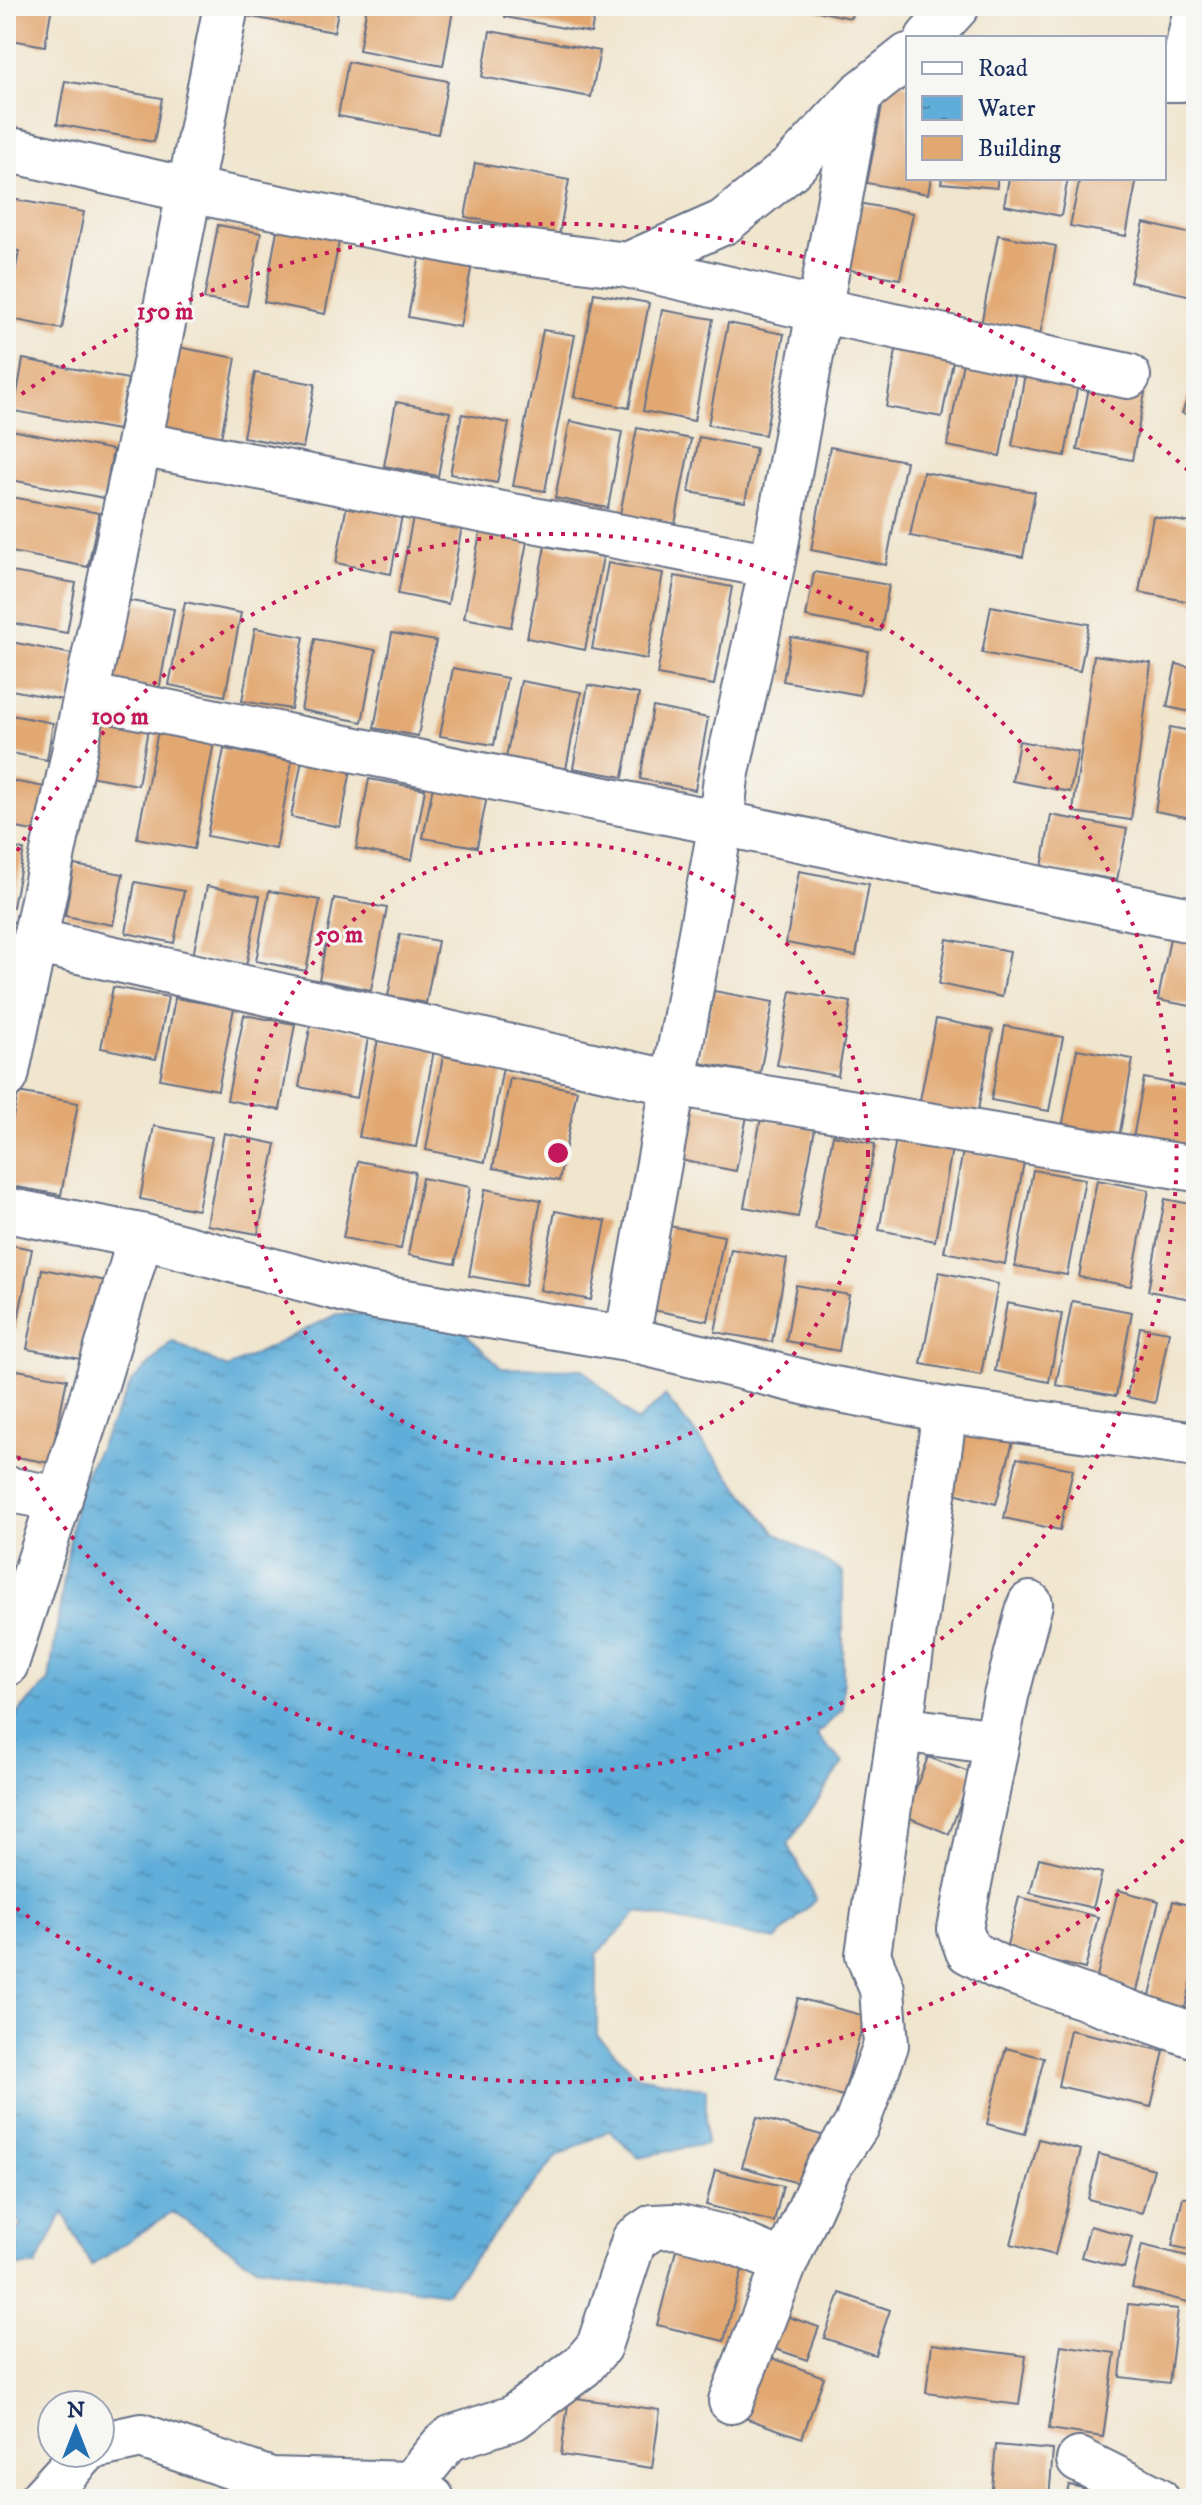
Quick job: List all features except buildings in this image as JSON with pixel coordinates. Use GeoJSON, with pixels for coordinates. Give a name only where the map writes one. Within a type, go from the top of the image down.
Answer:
{"type":"FeatureCollection","features":[{"type":"Feature","properties":{"kind":"street"},"geometry":{"type":"LineString","coordinates":[[6,1076],[139,444],[226,6]]}},
{"type":"Feature","properties":{"kind":"street"},"geometry":{"type":"LineString","coordinates":[[930,36],[957,6]]}},
{"type":"Feature","properties":{"kind":"street"},"geometry":{"type":"LineString","coordinates":[[1166,79],[1181,79],[1196,9]]}},
{"type":"Feature","properties":{"kind":"street"},"geometry":{"type":"LineString","coordinates":[[627,265],[724,222],[791,168],[859,95],[906,58]]}},
{"type":"Feature","properties":{"kind":"street"},"geometry":{"type":"LineString","coordinates":[[627,1339],[721,823],[726,777],[772,566],[859,95]]}},
{"type":"Feature","properties":{"kind":"street"},"geometry":{"type":"LineString","coordinates":[[6,149],[188,190],[471,245],[627,265],[819,310],[1128,376]]}},
{"type":"Feature","properties":{"kind":"street"},"geometry":{"type":"LineString","coordinates":[[139,444],[772,566]]}},
{"type":"Feature","properties":{"kind":"street"},"geometry":{"type":"LineString","coordinates":[[86,696],[1196,921]]}},
{"type":"Feature","properties":{"kind":"street"},"geometry":{"type":"LineString","coordinates":[[34,941],[673,1083],[1196,1169]]}},
{"type":"Feature","properties":{"kind":"street"},"geometry":{"type":"LineString","coordinates":[[6,1210],[141,1236],[364,1295],[627,1339],[824,1387],[945,1410],[1196,1445]]}},
{"type":"Feature","properties":{"kind":"street"},"geometry":{"type":"LineString","coordinates":[[6,1664],[141,1236]]}},
{"type":"Feature","properties":{"kind":"street"},"geometry":{"type":"LineString","coordinates":[[731,2401],[785,2263],[828,2168],[856,2126],[886,2045],[882,1989],[868,1955],[945,1410]]}},
{"type":"Feature","properties":{"kind":"street"},"geometry":{"type":"LineString","coordinates":[[6,1489],[60,1499]]}},
{"type":"Feature","properties":{"kind":"street"},"geometry":{"type":"LineString","coordinates":[[1030,1604],[1006,1696],[960,1929],[968,1951],[998,1967],[1196,2036]]}},
{"type":"Feature","properties":{"kind":"street"},"geometry":{"type":"LineString","coordinates":[[900,1729],[997,1742]]}},
{"type":"Feature","properties":{"kind":"street"},"geometry":{"type":"LineString","coordinates":[[116,2441],[141,2436],[271,2480],[422,2492],[443,2445],[451,2438],[513,2418],[582,2366],[599,2346],[634,2240],[653,2227],[676,2226],[722,2237],[785,2263]]}},
{"type":"Feature","properties":{"kind":"street"},"geometry":{"type":"LineString","coordinates":[[1079,2460],[1157,2499]]}},
{"type":"Feature","properties":{"kind":"street"},"geometry":{"type":"LineString","coordinates":[[42,2499],[69,2469]]}},
{"type":"Feature","properties":{"kind":"water"},"geometry":{"type":"Polygon","coordinates":[[[337,1314],[446,1314],[501,1368],[583,1369],[637,1422],[665,1396],[775,1532],[843,1572],[843,1709],[816,1735],[843,1763],[788,1844],[816,1899],[775,1940],[638,1912],[597,1954],[597,2035],[638,2076],[706,2089],[706,2144],[638,2157],[610,2130],[556,2157],[446,2293],[255,2266],[172,2212],[91,2266],[63,2212],[36,2266],[9,2266],[6,2264],[6,2242],[22,2225],[6,2209],[6,1725],[49,1681],[77,1491],[132,1382],[172,1341],[227,1368],[337,1314]]]}}]}
